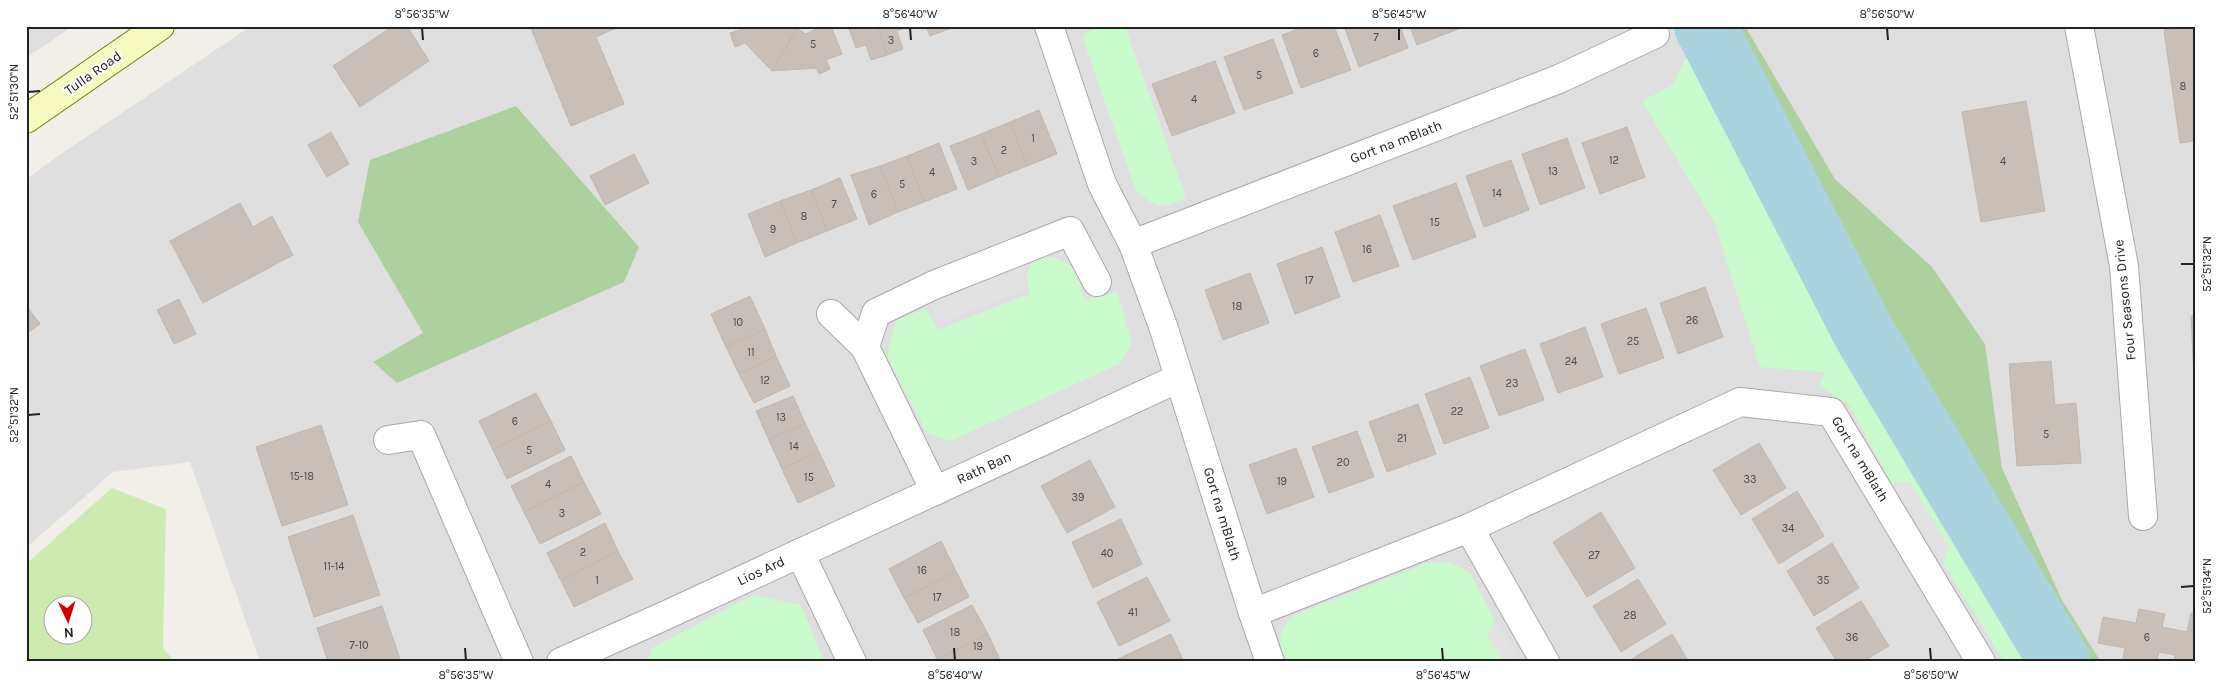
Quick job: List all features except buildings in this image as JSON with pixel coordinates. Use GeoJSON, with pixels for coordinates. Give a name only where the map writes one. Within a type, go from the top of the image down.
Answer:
{"type":"FeatureCollection","features":[{"type":"Feature","properties":{"kind":"main road","name":"Tulla Road"},"geometry":{"type":"LineString","coordinates":[[26,119],[160,26]]}},
{"type":"Feature","properties":{"kind":"street","name":"Gort na mBlath"},"geometry":{"type":"LineString","coordinates":[[1049,26],[1102,184],[1133,244],[1179,378],[1270,662]]}},
{"type":"Feature","properties":{"kind":"street","name":"Four Seasons Drive"},"geometry":{"type":"LineString","coordinates":[[2079,26],[2124,266],[2143,516]]}},
{"type":"Feature","properties":{"kind":"street","name":"Gort na mBlath"},"geometry":{"type":"LineString","coordinates":[[1133,244],[1560,78],[1655,34]]}},
{"type":"Feature","properties":{"kind":"street"},"geometry":{"type":"LineString","coordinates":[[865,347],[876,313],[934,285],[1070,231],[1097,282]]}},
{"type":"Feature","properties":{"kind":"street"},"geometry":{"type":"LineString","coordinates":[[831,314],[865,347],[935,491]]}},
{"type":"Feature","properties":{"kind":"street","name":"Rath Ban"},"geometry":{"type":"LineString","coordinates":[[935,491],[1179,378]]}},
{"type":"Feature","properties":{"kind":"street","name":"Gort na mBlath"},"geometry":{"type":"LineString","coordinates":[[1253,613],[1469,528],[1740,402],[1831,412],[1981,662]]}},
{"type":"Feature","properties":{"kind":"street"},"geometry":{"type":"LineString","coordinates":[[388,440],[422,435],[519,662]]}},
{"type":"Feature","properties":{"kind":"street","name":"Lios Ard"},"geometry":{"type":"LineString","coordinates":[[561,662],[590,656],[800,553],[935,491]]}},
{"type":"Feature","properties":{"kind":"street"},"geometry":{"type":"LineString","coordinates":[[1469,528],[1545,662]]}},
{"type":"Feature","properties":{"kind":"street"},"geometry":{"type":"LineString","coordinates":[[800,553],[852,662]]}},
{"type":"Feature","properties":{"kind":"shaded area"},"geometry":{"type":"Polygon","coordinates":[[[26,26],[73,26],[26,58],[26,26]]]}},
{"type":"Feature","properties":{"kind":"shaded area"},"geometry":{"type":"Polygon","coordinates":[[[251,26],[1695,26],[2048,662],[260,662],[190,462],[113,472],[26,548],[26,180],[55,158],[251,26]]]}},
{"type":"Feature","properties":{"kind":"shaded area"},"geometry":{"type":"Polygon","coordinates":[[[1733,26],[2195,26],[2195,662],[2084,662],[1733,26]]]}},
{"type":"Feature","properties":{"kind":"shaded area"},"geometry":{"type":"Polygon","coordinates":[[[1022,265],[1025,290],[939,323],[927,299],[1022,265]]]}},
{"type":"Feature","properties":{"kind":"shaded area"},"geometry":{"type":"Polygon","coordinates":[[[1910,482],[1949,547],[1943,563],[1892,483],[1910,482]]]}},
{"type":"Feature","properties":{"kind":"shaded area"},"geometry":{"type":"Polygon","coordinates":[[[1495,621],[1520,662],[1503,662],[1487,634],[1495,621]]]}},
{"type":"Feature","properties":{"kind":"green space"},"geometry":{"type":"Polygon","coordinates":[[[1103,26],[1125,26],[1186,198],[1170,204],[1160,205],[1149,201],[1136,191],[1083,39],[1085,33],[1103,26]]]}},
{"type":"Feature","properties":{"kind":"green space"},"geometry":{"type":"Polygon","coordinates":[[[1678,26],[1696,26],[2038,662],[2005,662],[1943,563],[1949,547],[1910,482],[1892,483],[1850,406],[1820,386],[1825,372],[1760,367],[1714,221],[1642,101],[1673,85],[1686,58],[1678,26]]]}},
{"type":"Feature","properties":{"kind":"green space"},"geometry":{"type":"Polygon","coordinates":[[[1695,26],[1745,26],[1835,179],[1932,267],[1985,344],[2002,468],[2062,600],[2101,662],[2048,662],[1695,26]]]}},
{"type":"Feature","properties":{"kind":"green space"},"geometry":{"type":"Polygon","coordinates":[[[516,106],[639,247],[624,282],[397,383],[373,362],[423,333],[358,222],[370,160],[516,106]]]}},
{"type":"Feature","properties":{"kind":"green space"},"geometry":{"type":"Polygon","coordinates":[[[1052,257],[1075,267],[1085,300],[1117,291],[1132,344],[1119,364],[950,441],[927,433],[887,357],[896,321],[925,308],[938,330],[1029,294],[1027,273],[1034,259],[1052,257]]]}},
{"type":"Feature","properties":{"kind":"green space"},"geometry":{"type":"Polygon","coordinates":[[[112,488],[166,509],[163,648],[175,662],[26,662],[26,564],[112,488]]]}},
{"type":"Feature","properties":{"kind":"green space"},"geometry":{"type":"Polygon","coordinates":[[[1449,562],[1470,573],[1495,621],[1487,634],[1503,662],[1284,662],[1280,653],[1281,629],[1297,614],[1427,563],[1449,562]]]}},
{"type":"Feature","properties":{"kind":"green space"},"geometry":{"type":"Polygon","coordinates":[[[753,595],[801,605],[824,662],[648,662],[652,648],[753,595]]]}},
{"type":"Feature","properties":{"kind":"waterway"},"geometry":{"type":"LineString","coordinates":[[1705,26],[1865,335],[2060,662]]}}]}
